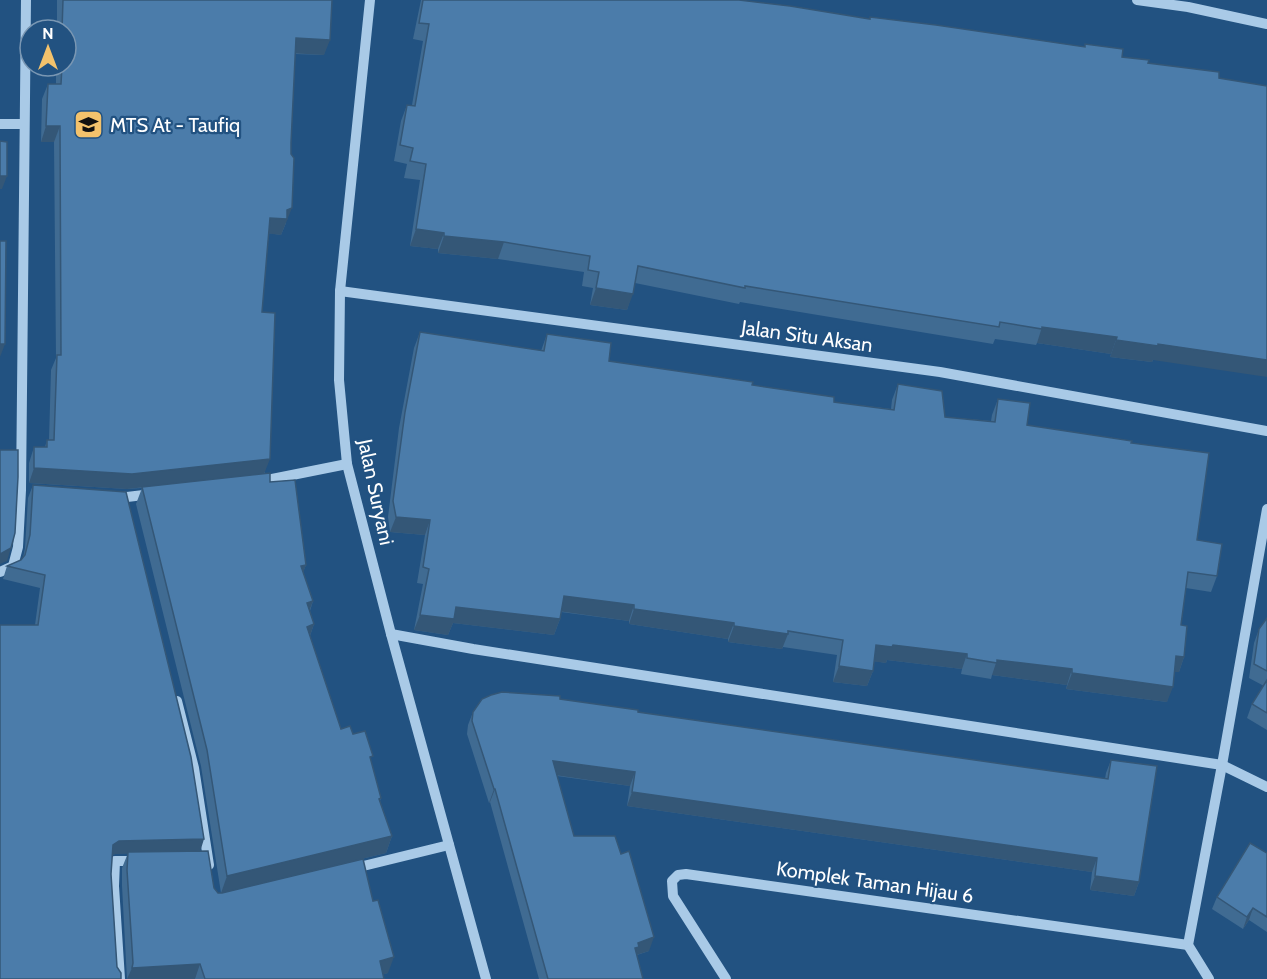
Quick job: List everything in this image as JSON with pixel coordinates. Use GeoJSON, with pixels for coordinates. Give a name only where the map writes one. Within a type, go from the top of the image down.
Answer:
{"type":"FeatureCollection","features":[{"type":"Feature","properties":{"kind":"street"},"geometry":{"type":"LineString","coordinates":[[0,572],[13,566],[27,491],[24,124],[26,0]]}},
{"type":"Feature","properties":{"kind":"street","name":"Jalan Suryani"},"geometry":{"type":"LineString","coordinates":[[370,0],[340,291],[339,380],[348,464],[391,634],[486,979]]}},
{"type":"Feature","properties":{"kind":"street"},"geometry":{"type":"LineString","coordinates":[[1137,0],[1188,7],[1267,24]]}},
{"type":"Feature","properties":{"kind":"street"},"geometry":{"type":"LineString","coordinates":[[0,124],[24,124]]}},
{"type":"Feature","properties":{"kind":"street","name":"Jalan Situ Aksan"},"geometry":{"type":"LineString","coordinates":[[340,291],[940,372],[1267,431]]}},
{"type":"Feature","properties":{"kind":"street"},"geometry":{"type":"LineString","coordinates":[[249,483],[271,481],[348,464]]}},
{"type":"Feature","properties":{"kind":"street"},"geometry":{"type":"LineString","coordinates":[[107,495],[128,502],[160,493]]}},
{"type":"Feature","properties":{"kind":"street"},"geometry":{"type":"LineString","coordinates":[[1209,979],[1188,945],[1267,509]]}},
{"type":"Feature","properties":{"kind":"street"},"geometry":{"type":"LineString","coordinates":[[391,634],[473,649],[1222,765],[1267,787]]}},
{"type":"Feature","properties":{"kind":"street"},"geometry":{"type":"LineString","coordinates":[[174,689],[194,768],[211,878]]}},
{"type":"Feature","properties":{"kind":"street"},"geometry":{"type":"LineString","coordinates":[[341,872],[449,845]]}},
{"type":"Feature","properties":{"kind":"street"},"geometry":{"type":"LineString","coordinates":[[196,859],[208,859]]}},
{"type":"Feature","properties":{"kind":"street"},"geometry":{"type":"LineString","coordinates":[[120,979],[114,886],[115,861],[150,860]]}},
{"type":"Feature","properties":{"kind":"street","name":"Komplek Taman Hijau 6"},"geometry":{"type":"LineString","coordinates":[[726,979],[673,896],[672,881],[678,876],[686,874],[1188,945]]}},
{"type":"Feature","properties":{"kind":"building"},"geometry":{"type":"Polygon","coordinates":[[[63,0],[332,0],[330,40],[296,38],[291,143],[291,154],[294,158],[292,208],[287,210],[287,219],[270,218],[262,312],[275,313],[270,459],[132,474],[34,468],[34,447],[47,447],[47,440],[54,440],[57,355],[61,355],[60,126],[46,126],[48,84],[61,84],[61,78],[78,78],[78,18],[62,18],[63,0]]]}},
{"type":"Feature","properties":{"kind":"building"},"geometry":{"type":"Polygon","coordinates":[[[423,0],[739,0],[1085,47],[1085,44],[1123,49],[1122,57],[1149,60],[1148,63],[1219,72],[1219,78],[1267,86],[1267,360],[1116,340],[1117,337],[1042,327],[1042,329],[1000,322],[999,327],[745,286],[745,288],[638,266],[633,294],[596,288],[599,272],[588,270],[590,256],[504,242],[444,236],[444,233],[416,229],[426,164],[410,161],[413,148],[400,145],[407,105],[415,106],[429,24],[419,23],[423,0]]]}},
{"type":"Feature","properties":{"kind":"building"},"geometry":{"type":"Polygon","coordinates":[[[0,141],[7,142],[7,176],[0,176],[0,141]]]}},
{"type":"Feature","properties":{"kind":"building"},"geometry":{"type":"Polygon","coordinates":[[[0,241],[6,241],[5,344],[0,344],[0,241]]]}},
{"type":"Feature","properties":{"kind":"building"},"geometry":{"type":"Polygon","coordinates":[[[420,332],[544,351],[547,334],[611,343],[609,361],[753,382],[752,385],[834,397],[834,402],[894,410],[898,384],[942,391],[945,417],[995,422],[998,399],[1030,403],[1027,425],[1132,441],[1131,443],[1209,453],[1197,540],[1222,544],[1217,576],[1188,572],[1181,625],[1187,626],[1184,657],[1176,656],[1173,687],[1072,673],[1072,669],[997,660],[997,663],[967,658],[967,654],[893,645],[892,647],[876,645],[873,671],[839,666],[843,640],[788,631],[788,634],[734,626],[734,623],[634,609],[634,605],[564,596],[560,619],[456,607],[454,619],[420,615],[429,569],[423,567],[430,520],[396,517],[393,501],[405,412],[420,332]]]}},
{"type":"Feature","properties":{"kind":"building"},"geometry":{"type":"Polygon","coordinates":[[[0,450],[18,450],[18,477],[15,533],[11,548],[0,554],[0,450]]]}},
{"type":"Feature","properties":{"kind":"building"},"geometry":{"type":"Polygon","coordinates":[[[270,473],[270,482],[295,480],[306,565],[301,566],[313,601],[307,603],[314,624],[307,627],[341,729],[350,726],[353,734],[365,731],[373,756],[370,757],[381,798],[379,799],[392,836],[227,876],[207,750],[142,487],[270,473]]]}},
{"type":"Feature","properties":{"kind":"building"},"geometry":{"type":"Polygon","coordinates":[[[33,485],[126,492],[191,757],[204,839],[119,841],[113,845],[111,874],[117,967],[121,973],[121,979],[0,979],[0,625],[38,625],[45,575],[7,566],[21,560],[25,555],[30,535],[33,485]]]}},
{"type":"Feature","properties":{"kind":"building"},"geometry":{"type":"Polygon","coordinates":[[[1267,618],[1267,671],[1254,664],[1259,629],[1267,618]]]}},
{"type":"Feature","properties":{"kind":"building"},"geometry":{"type":"Polygon","coordinates":[[[1267,680],[1267,713],[1252,704],[1267,680]]]}},
{"type":"Feature","properties":{"kind":"building"},"geometry":{"type":"Polygon","coordinates":[[[502,692],[560,696],[560,699],[638,710],[638,712],[1108,779],[1111,760],[1157,766],[1139,882],[1095,876],[1097,858],[632,792],[635,772],[553,761],[574,836],[615,836],[621,854],[629,851],[654,937],[638,943],[639,947],[635,948],[643,979],[548,979],[495,789],[472,721],[473,712],[482,699],[502,692]]]}},
{"type":"Feature","properties":{"kind":"building"},"geometry":{"type":"Polygon","coordinates":[[[1250,843],[1267,853],[1267,917],[1253,908],[1247,917],[1217,897],[1250,843]]]}},
{"type":"Feature","properties":{"kind":"building"},"geometry":{"type":"Polygon","coordinates":[[[208,851],[214,888],[218,893],[363,859],[373,901],[378,900],[394,957],[380,961],[384,979],[205,979],[200,964],[132,968],[128,852],[208,851]]]}},
{"type":"Feature","properties":{"kind":"place","name":"MTS At - Taufiq"},"geometry":{"type":"Point","coordinates":[89,125]}}]}
